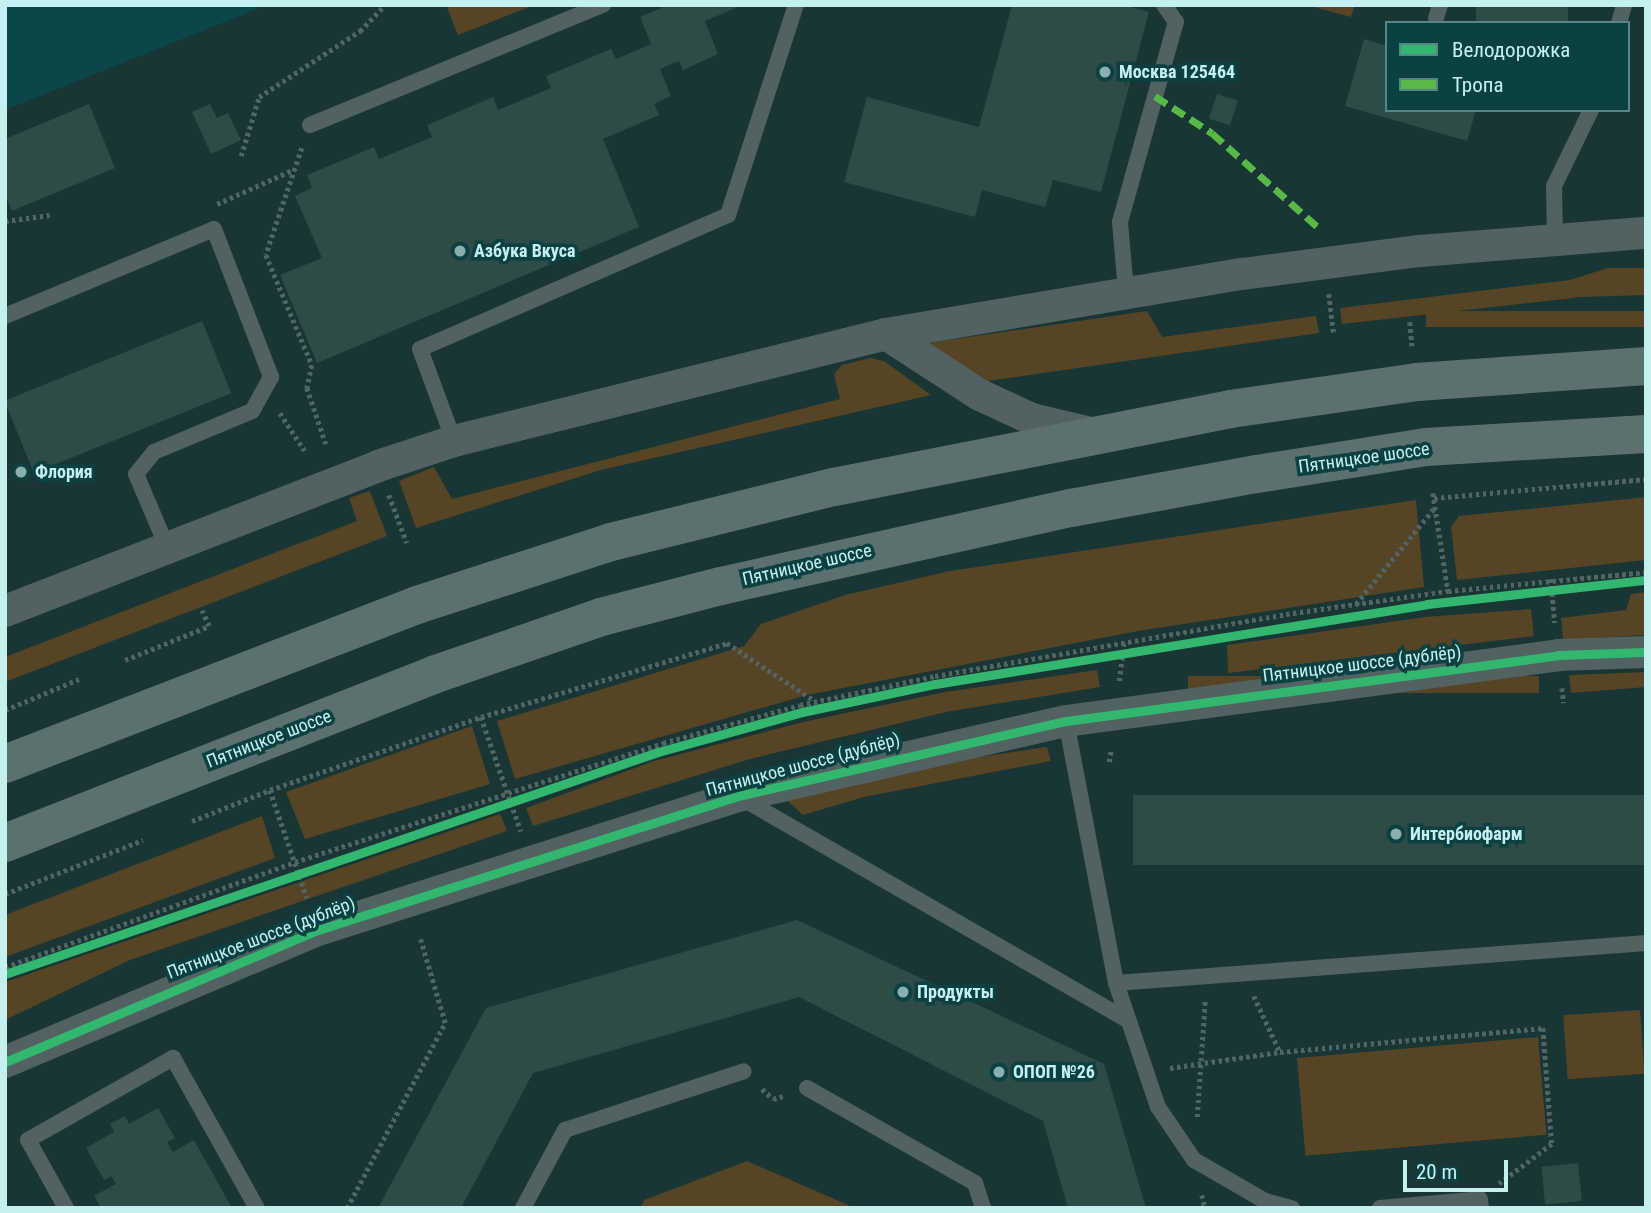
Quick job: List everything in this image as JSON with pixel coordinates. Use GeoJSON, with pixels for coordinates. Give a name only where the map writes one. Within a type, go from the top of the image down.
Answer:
{"type":"FeatureCollection","features":[{"type":"Feature","properties":{"kind":"main road"},"geometry":{"type":"LineString","coordinates":[[5,764],[417,605],[611,542],[834,487],[1091,433],[1417,382],[1646,366]]}},
{"type":"Feature","properties":{"kind":"main road","name":"Пятницкое шоссе"},"geometry":{"type":"LineString","coordinates":[[5,843],[433,675],[601,617],[746,580],[1071,508],[1257,474],[1426,447],[1646,434]]}},
{"type":"Feature","properties":{"kind":"street"},"geometry":{"type":"LineString","coordinates":[[5,611],[167,547],[454,441],[886,334],[1126,291],[1555,238],[1646,233]]}},
{"type":"Feature","properties":{"kind":"street"},"geometry":{"type":"LineString","coordinates":[[886,334],[980,395],[1032,419],[1091,433]]}},
{"type":"Feature","properties":{"kind":"street","name":"Пятницкое шоссе (дублёр)"},"geometry":{"type":"LineString","coordinates":[[5,1062],[318,930],[738,796],[913,752],[1066,721],[1558,655],[1646,652]]}},
{"type":"Feature","properties":{"kind":"lane"},"geometry":{"type":"LineString","coordinates":[[310,125],[603,5]]}},
{"type":"Feature","properties":{"kind":"lane"},"geometry":{"type":"LineString","coordinates":[[454,441],[420,349],[728,215],[796,5]]}},
{"type":"Feature","properties":{"kind":"lane"},"geometry":{"type":"LineString","coordinates":[[1126,291],[1120,222],[1177,22],[1164,5]]}},
{"type":"Feature","properties":{"kind":"lane"},"geometry":{"type":"LineString","coordinates":[[1555,238],[1554,186],[1590,112]]}},
{"type":"Feature","properties":{"kind":"lane"},"geometry":{"type":"LineString","coordinates":[[5,316],[214,229],[271,377],[252,411],[154,452],[136,474],[167,547]]}},
{"type":"Feature","properties":{"kind":"lane"},"geometry":{"type":"LineString","coordinates":[[1066,721],[1116,983],[1158,1107],[1194,1160],[1265,1201],[1292,1208]]}},
{"type":"Feature","properties":{"kind":"lane"},"geometry":{"type":"LineString","coordinates":[[738,796],[1129,1021]]}},
{"type":"Feature","properties":{"kind":"lane"},"geometry":{"type":"LineString","coordinates":[[1116,983],[1646,943]]}},
{"type":"Feature","properties":{"kind":"lane"},"geometry":{"type":"LineString","coordinates":[[66,1208],[28,1140],[173,1059],[257,1208]]}},
{"type":"Feature","properties":{"kind":"lane"},"geometry":{"type":"LineString","coordinates":[[523,1208],[565,1130],[744,1071]]}},
{"type":"Feature","properties":{"kind":"lane"},"geometry":{"type":"LineString","coordinates":[[807,1088],[975,1183],[983,1208]]}},
{"type":"Feature","properties":{"kind":"lane"},"geometry":{"type":"LineString","coordinates":[[1380,1208],[1480,1203]]}},
{"type":"Feature","properties":{"kind":"path"},"geometry":{"type":"LineString","coordinates":[[241,156],[259,97],[360,31],[385,5]]}},
{"type":"Feature","properties":{"kind":"path"},"geometry":{"type":"LineString","coordinates":[[310,125],[266,256],[312,365],[307,388],[326,444]]}},
{"type":"Feature","properties":{"kind":"path"},"geometry":{"type":"LineString","coordinates":[[219,203],[296,169]]}},
{"type":"Feature","properties":{"kind":"path"},"geometry":{"type":"LineString","coordinates":[[5,221],[50,215]]}},
{"type":"Feature","properties":{"kind":"path"},"geometry":{"type":"LineString","coordinates":[[1328,287],[1334,335]]}},
{"type":"Feature","properties":{"kind":"path"},"geometry":{"type":"LineString","coordinates":[[1410,322],[1413,354]]}},
{"type":"Feature","properties":{"kind":"path"},"geometry":{"type":"LineString","coordinates":[[281,413],[305,451]]}},
{"type":"Feature","properties":{"kind":"path"},"geometry":{"type":"LineString","coordinates":[[1448,591],[1433,496],[1646,479]]}},
{"type":"Feature","properties":{"kind":"path"},"geometry":{"type":"LineString","coordinates":[[385,485],[407,543]]}},
{"type":"Feature","properties":{"kind":"path"},"geometry":{"type":"LineString","coordinates":[[1356,604],[1435,507]]}},
{"type":"Feature","properties":{"kind":"path"},"geometry":{"type":"LineString","coordinates":[[510,798],[663,743],[816,702],[1124,643],[1356,604],[1448,591],[1646,572]]}},
{"type":"Feature","properties":{"kind":"path"},"geometry":{"type":"LineString","coordinates":[[5,967],[297,867],[510,798],[657,752],[802,712],[935,684],[1427,604],[1646,580]]}},
{"type":"Feature","properties":{"kind":"path"},"geometry":{"type":"LineString","coordinates":[[125,660],[209,626],[202,611]]}},
{"type":"Feature","properties":{"kind":"path"},"geometry":{"type":"LineString","coordinates":[[192,821],[270,790],[481,717],[727,643],[816,702]]}},
{"type":"Feature","properties":{"kind":"path"},"geometry":{"type":"LineString","coordinates":[[1119,683],[1124,643]]}},
{"type":"Feature","properties":{"kind":"path"},"geometry":{"type":"LineString","coordinates":[[5,710],[79,679]]}},
{"type":"Feature","properties":{"kind":"path"},"geometry":{"type":"LineString","coordinates":[[481,717],[522,834]]}},
{"type":"Feature","properties":{"kind":"path"},"geometry":{"type":"LineString","coordinates":[[270,790],[310,906]]}},
{"type":"Feature","properties":{"kind":"path"},"geometry":{"type":"LineString","coordinates":[[5,894],[143,840]]}},
{"type":"Feature","properties":{"kind":"path"},"geometry":{"type":"LineString","coordinates":[[5,974],[297,867]]}},
{"type":"Feature","properties":{"kind":"path"},"geometry":{"type":"LineString","coordinates":[[347,1208],[445,1023],[420,938]]}},
{"type":"Feature","properties":{"kind":"path"},"geometry":{"type":"LineString","coordinates":[[1243,973],[1280,1052]]}},
{"type":"Feature","properties":{"kind":"path"},"geometry":{"type":"LineString","coordinates":[[1194,1160],[1207,976]]}},
{"type":"Feature","properties":{"kind":"path"},"geometry":{"type":"LineString","coordinates":[[1145,1069],[1200,1066],[1280,1052],[1544,1028],[1552,1144],[1480,1203]]}},
{"type":"Feature","properties":{"kind":"path"},"geometry":{"type":"LineString","coordinates":[[744,1071],[773,1099],[807,1088]]}},
{"type":"Feature","properties":{"kind":"shaded area"},"geometry":{"type":"Polygon","coordinates":[[[5,5],[267,5],[5,110],[5,5]]]}},
{"type":"Feature","properties":{"kind":"shaded area"},"geometry":{"type":"Polygon","coordinates":[[[446,5],[534,5],[458,35],[446,5]]]}},
{"type":"Feature","properties":{"kind":"shaded area"},"geometry":{"type":"Polygon","coordinates":[[[1307,5],[1355,5],[1351,17],[1307,5]]]}},
{"type":"Feature","properties":{"kind":"shaded area"},"geometry":{"type":"Polygon","coordinates":[[[1608,268],[1646,268],[1646,295],[1581,297],[1342,324],[1340,308],[1570,280],[1608,268]]]}},
{"type":"Feature","properties":{"kind":"shaded area"},"geometry":{"type":"Polygon","coordinates":[[[1147,311],[1162,337],[1316,316],[1319,333],[988,381],[928,343],[1147,311]]]}},
{"type":"Feature","properties":{"kind":"shaded area"},"geometry":{"type":"Polygon","coordinates":[[[1426,311],[1646,311],[1646,327],[1426,327],[1426,311]]]}},
{"type":"Feature","properties":{"kind":"shaded area"},"geometry":{"type":"Polygon","coordinates":[[[870,358],[884,361],[931,395],[601,470],[416,528],[399,481],[434,467],[452,499],[840,399],[834,374],[842,365],[870,358]]]}},
{"type":"Feature","properties":{"kind":"shaded area"},"geometry":{"type":"Polygon","coordinates":[[[370,491],[387,536],[5,682],[5,657],[357,521],[349,498],[370,491]]]}},
{"type":"Feature","properties":{"kind":"shaded area"},"geometry":{"type":"Polygon","coordinates":[[[1646,497],[1646,560],[1457,580],[1451,527],[1459,516],[1646,497]]]}},
{"type":"Feature","properties":{"kind":"shaded area"},"geometry":{"type":"Polygon","coordinates":[[[1416,500],[1424,587],[1138,631],[807,695],[515,779],[497,721],[744,646],[761,624],[845,595],[950,571],[1416,500]]]}},
{"type":"Feature","properties":{"kind":"shaded area"},"geometry":{"type":"Polygon","coordinates":[[[1646,592],[1646,635],[1563,640],[1561,618],[1626,610],[1631,594],[1646,592]]]}},
{"type":"Feature","properties":{"kind":"shaded area"},"geometry":{"type":"Polygon","coordinates":[[[1531,609],[1534,636],[1228,673],[1227,645],[1425,617],[1531,609]]]}},
{"type":"Feature","properties":{"kind":"shaded area"},"geometry":{"type":"Polygon","coordinates":[[[1097,670],[1100,687],[946,712],[750,759],[533,826],[526,808],[654,761],[803,722],[945,692],[1097,670]]]}},
{"type":"Feature","properties":{"kind":"shaded area"},"geometry":{"type":"Polygon","coordinates":[[[1646,672],[1646,687],[1571,693],[1569,675],[1646,672]]]}},
{"type":"Feature","properties":{"kind":"shaded area"},"geometry":{"type":"Polygon","coordinates":[[[1188,676],[1539,676],[1539,693],[1188,693],[1188,676]]]}},
{"type":"Feature","properties":{"kind":"shaded area"},"geometry":{"type":"Polygon","coordinates":[[[472,726],[490,784],[305,839],[286,792],[472,726]]]}},
{"type":"Feature","properties":{"kind":"shaded area"},"geometry":{"type":"Polygon","coordinates":[[[1047,747],[1051,761],[864,797],[803,815],[783,797],[933,764],[1047,747]]]}},
{"type":"Feature","properties":{"kind":"shaded area"},"geometry":{"type":"Polygon","coordinates":[[[500,814],[507,831],[130,960],[5,1020],[5,982],[500,814]]]}},
{"type":"Feature","properties":{"kind":"shaded area"},"geometry":{"type":"Polygon","coordinates":[[[262,816],[275,858],[5,957],[5,915],[262,816]]]}},
{"type":"Feature","properties":{"kind":"shaded area"},"geometry":{"type":"Polygon","coordinates":[[[1640,1010],[1644,1074],[1568,1079],[1563,1015],[1640,1010]]]}},
{"type":"Feature","properties":{"kind":"shaded area"},"geometry":{"type":"Polygon","coordinates":[[[1538,1037],[1547,1135],[1305,1156],[1297,1058],[1538,1037]]]}},
{"type":"Feature","properties":{"kind":"shaded area"},"geometry":{"type":"Polygon","coordinates":[[[747,1161],[855,1208],[641,1208],[644,1200],[747,1161]]]}},
{"type":"Feature","properties":{"kind":"building"},"geometry":{"type":"Polygon","coordinates":[[[668,5],[743,5],[705,21],[718,54],[683,70],[679,61],[660,69],[671,96],[654,104],[659,115],[603,139],[639,227],[317,363],[280,275],[322,258],[295,196],[312,188],[307,175],[374,147],[379,159],[432,137],[427,125],[493,97],[498,110],[551,88],[546,76],[611,49],[616,59],[651,44],[640,17],[668,5]]]}},
{"type":"Feature","properties":{"kind":"building"},"geometry":{"type":"Polygon","coordinates":[[[1012,5],[1124,5],[1149,12],[1101,192],[1053,180],[1045,207],[982,190],[975,217],[844,182],[867,97],[979,127],[1012,5]]]}},
{"type":"Feature","properties":{"kind":"building"},"geometry":{"type":"Polygon","coordinates":[[[1476,5],[1568,5],[1568,21],[1476,21],[1476,5]]]}},
{"type":"Feature","properties":{"kind":"building"},"geometry":{"type":"Polygon","coordinates":[[[1364,39],[1385,45],[1385,112],[1475,112],[1467,141],[1345,106],[1364,39]]]}},
{"type":"Feature","properties":{"kind":"building"},"geometry":{"type":"Polygon","coordinates":[[[1217,94],[1238,101],[1230,126],[1209,119],[1217,94]]]}},
{"type":"Feature","properties":{"kind":"building"},"geometry":{"type":"Polygon","coordinates":[[[89,104],[115,168],[12,211],[5,195],[5,139],[89,104]]]}},
{"type":"Feature","properties":{"kind":"building"},"geometry":{"type":"Polygon","coordinates":[[[210,104],[217,118],[228,113],[241,140],[211,154],[192,112],[210,104]]]}},
{"type":"Feature","properties":{"kind":"building"},"geometry":{"type":"Polygon","coordinates":[[[202,321],[231,393],[34,473],[5,401],[202,321]]]}},
{"type":"Feature","properties":{"kind":"building"},"geometry":{"type":"Polygon","coordinates":[[[1133,795],[1646,795],[1646,865],[1133,865],[1133,795]]]}},
{"type":"Feature","properties":{"kind":"building"},"geometry":{"type":"Polygon","coordinates":[[[797,920],[1104,1064],[1146,1208],[1068,1208],[1043,1121],[799,997],[533,1073],[461,1208],[378,1208],[486,1008],[797,920]]]}},
{"type":"Feature","properties":{"kind":"building"},"geometry":{"type":"Polygon","coordinates":[[[158,1108],[175,1138],[167,1142],[173,1152],[194,1140],[232,1208],[101,1208],[94,1196],[116,1184],[111,1176],[104,1180],[86,1148],[114,1132],[110,1124],[125,1116],[129,1124],[158,1108]]]}},
{"type":"Feature","properties":{"kind":"building"},"geometry":{"type":"Polygon","coordinates":[[[1578,1163],[1582,1201],[1545,1205],[1541,1167],[1578,1163]]]}},
{"type":"Feature","properties":{"kind":"marked path"},"geometry":{"type":"LineString","coordinates":[[1155,96],[1212,133],[1320,229]]}},
{"type":"Feature","properties":{"kind":"cycle path"},"geometry":{"type":"LineString","coordinates":[[5,974],[658,752],[802,712],[935,684],[1427,604],[1646,580]]}},
{"type":"Feature","properties":{"kind":"cycle path"},"geometry":{"type":"LineString","coordinates":[[5,1062],[318,930],[738,796],[1066,721],[1558,655],[1646,652]]}},
{"type":"Feature","properties":{"kind":"place","name":"Москва 125464"},"geometry":{"type":"Point","coordinates":[1105,72]}},
{"type":"Feature","properties":{"kind":"place","name":"Азбука Вкуса"},"geometry":{"type":"Point","coordinates":[460,251]}},
{"type":"Feature","properties":{"kind":"place","name":"Флория"},"geometry":{"type":"Point","coordinates":[21,472]}},
{"type":"Feature","properties":{"kind":"place","name":"Интербиофарм"},"geometry":{"type":"Point","coordinates":[1396,834]}},
{"type":"Feature","properties":{"kind":"place","name":"Продукты"},"geometry":{"type":"Point","coordinates":[903,992]}},
{"type":"Feature","properties":{"kind":"place","name":"ОПОП №26"},"geometry":{"type":"Point","coordinates":[999,1072]}}]}
